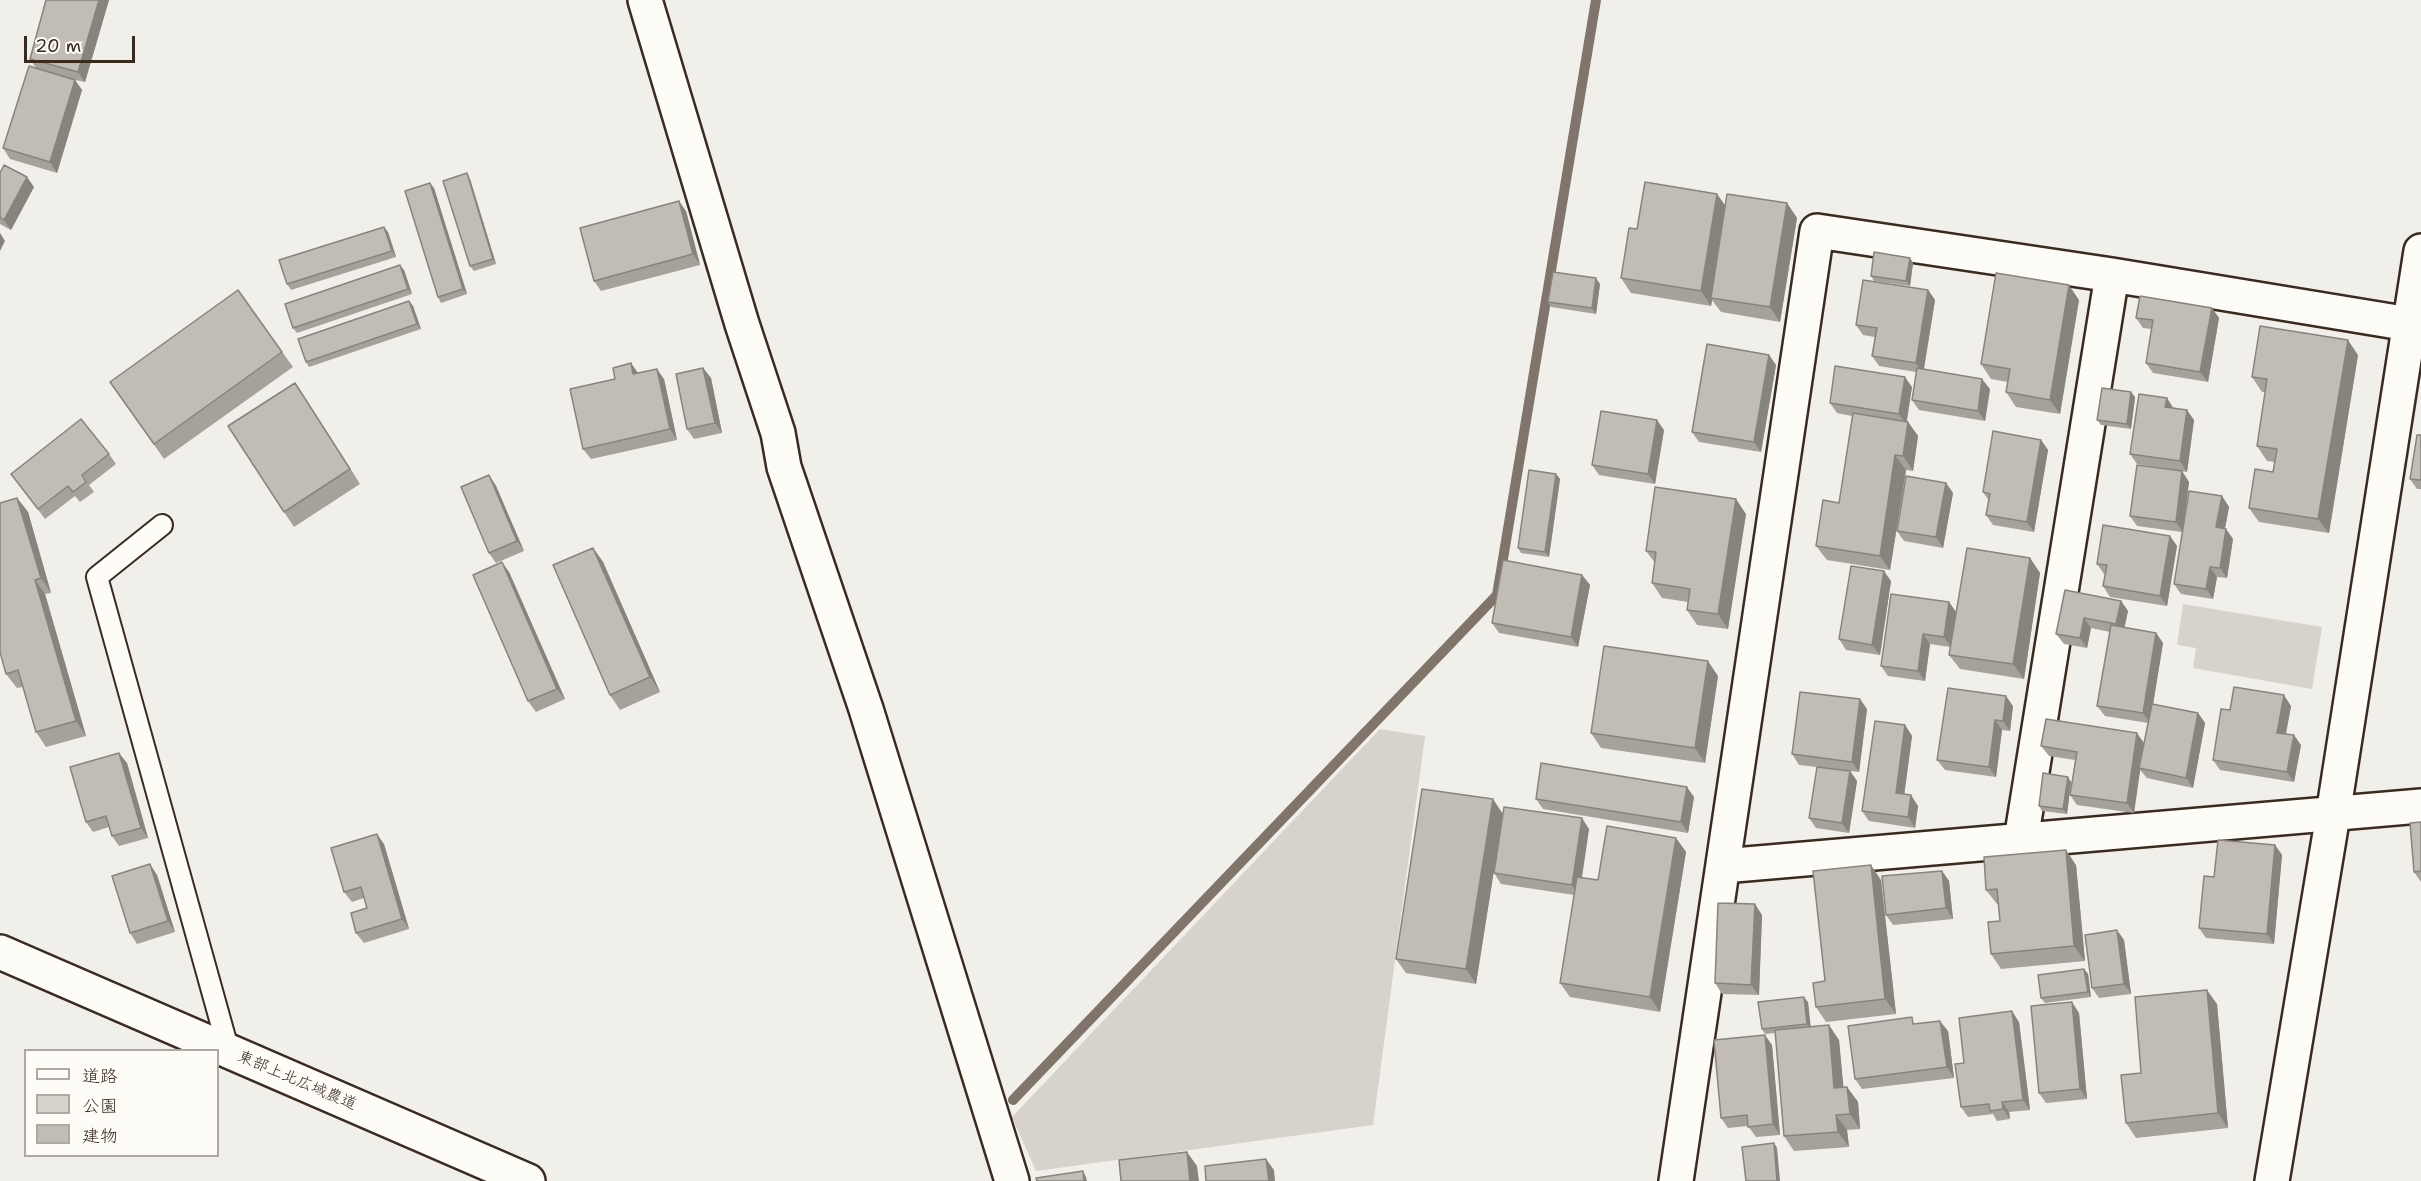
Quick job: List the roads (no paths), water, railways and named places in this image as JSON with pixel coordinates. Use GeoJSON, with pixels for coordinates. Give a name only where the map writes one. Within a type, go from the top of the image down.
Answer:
{"type":"FeatureCollection","features":[{"type":"Feature","properties":{"kind":"street"},"geometry":{"type":"LineString","coordinates":[[645,0],[741,324],[778,432],[784,467],[866,709],[1012,1181]]}},
{"type":"Feature","properties":{"kind":"street"},"geometry":{"type":"LineString","coordinates":[[1676,1181],[1817,231],[2112,275],[2415,325]]}},
{"type":"Feature","properties":{"kind":"street"},"geometry":{"type":"LineString","coordinates":[[2272,1181],[2415,325],[2421,251]]}},
{"type":"Feature","properties":{"kind":"street"},"geometry":{"type":"LineString","coordinates":[[2021,840],[2112,275]]}},
{"type":"Feature","properties":{"kind":"street"},"geometry":{"type":"LineString","coordinates":[[1723,866],[2421,806]]}},
{"type":"Feature","properties":{"kind":"street","name":"東部上北広域農道"},"geometry":{"type":"LineString","coordinates":[[0,952],[528,1181]]}},
{"type":"Feature","properties":{"kind":"lane"},"geometry":{"type":"LineString","coordinates":[[162,525],[97,578],[229,1052]]}},
{"type":"Feature","properties":{"kind":"waterway"},"geometry":{"type":"LineString","coordinates":[[1013,1100],[1497,595],[1596,0]]}}]}
